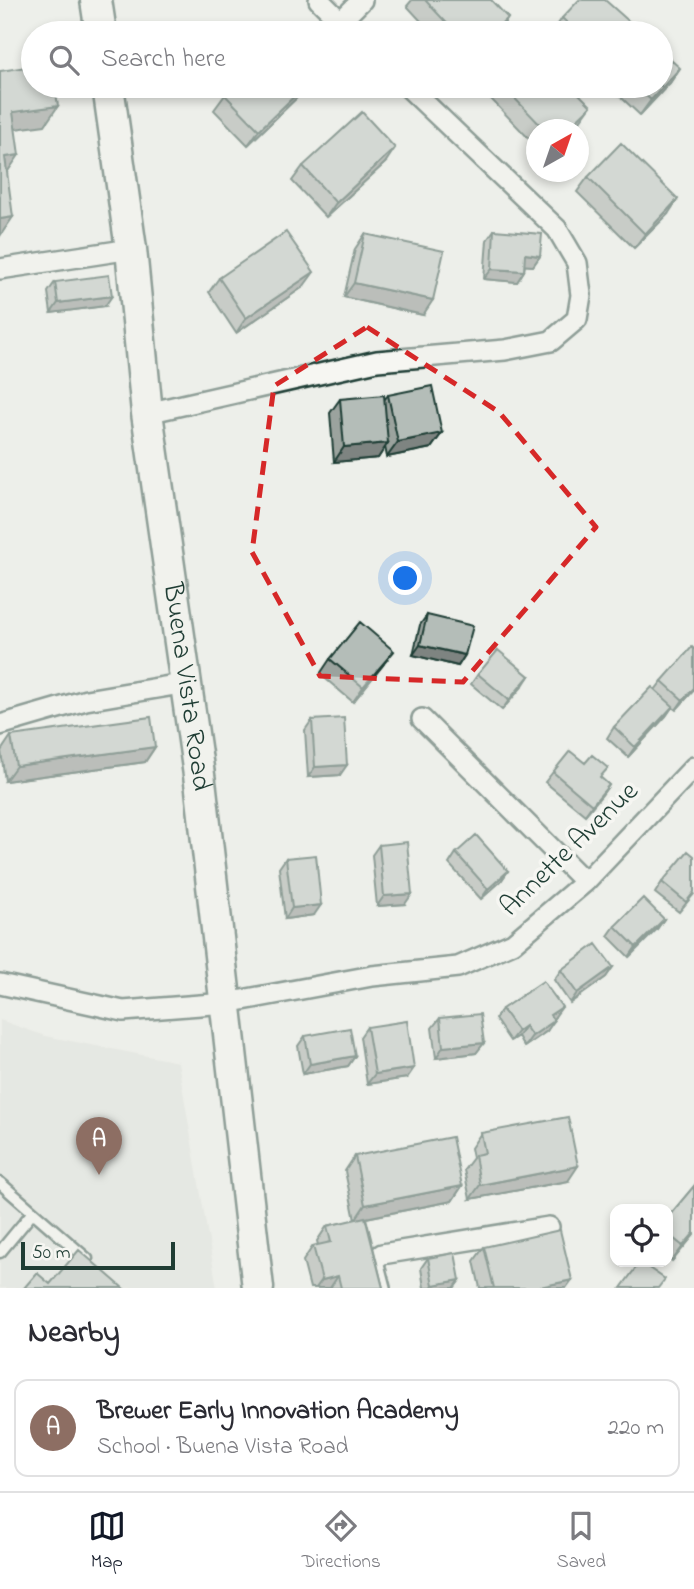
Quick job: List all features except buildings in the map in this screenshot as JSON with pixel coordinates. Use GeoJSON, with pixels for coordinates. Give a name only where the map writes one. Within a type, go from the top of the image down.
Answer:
{"type":"FeatureCollection","features":[{"type":"Feature","properties":{"kind":"main road"},"geometry":{"type":"LineString","coordinates":[[96,0],[99,21]]}},
{"type":"Feature","properties":{"kind":"main road","name":"Buena Vista Road"},"geometry":{"type":"LineString","coordinates":[[110,98],[131,249],[147,413],[187,683],[258,1288]]}},
{"type":"Feature","properties":{"kind":"street"},"geometry":{"type":"LineString","coordinates":[[319,0],[339,21]]}},
{"type":"Feature","properties":{"kind":"street"},"geometry":{"type":"LineString","coordinates":[[350,21],[362,0]]}},
{"type":"Feature","properties":{"kind":"street"},"geometry":{"type":"LineString","coordinates":[[147,413],[377,361],[505,350],[551,341],[577,319],[581,295],[576,262],[557,229],[420,98]]}},
{"type":"Feature","properties":{"kind":"street"},"geometry":{"type":"LineString","coordinates":[[0,269],[131,249]]}},
{"type":"Feature","properties":{"kind":"street"},"geometry":{"type":"LineString","coordinates":[[0,725],[86,700],[187,683]]}},
{"type":"Feature","properties":{"kind":"street"},"geometry":{"type":"LineString","coordinates":[[422,719],[585,882]]}},
{"type":"Feature","properties":{"kind":"street","name":"Annette Avenue"},"geometry":{"type":"LineString","coordinates":[[0,984],[123,1011],[226,1003],[372,976],[458,967],[513,943],[585,882],[694,767]]}},
{"type":"Feature","properties":{"kind":"street"},"geometry":{"type":"LineString","coordinates":[[380,1288],[373,1261],[382,1254],[549,1227]]}},
{"type":"Feature","properties":{"kind":"lane"},"geometry":{"type":"LineString","coordinates":[[0,1183],[91,1262]]}},
{"type":"Feature","properties":{"kind":"lane"},"geometry":{"type":"LineString","coordinates":[[0,1252],[33,1212]]}},
{"type":"Feature","properties":{"kind":"highlighted area"},"geometry":{"type":"Polygon","coordinates":[[[367,327],[499,412],[596,527],[463,682],[320,676],[252,552],[274,386],[367,327]]]}},
{"type":"Feature","properties":{"kind":"shaded area"},"geometry":{"type":"Polygon","coordinates":[[[0,1020],[45,1036],[178,1062],[217,1288],[0,1288],[0,1020]]]}},
{"type":"Feature","properties":{"kind":"place","name":"Brewer Early Innovation Academy"},"geometry":{"type":"Point","coordinates":[99,1175]}}]}
